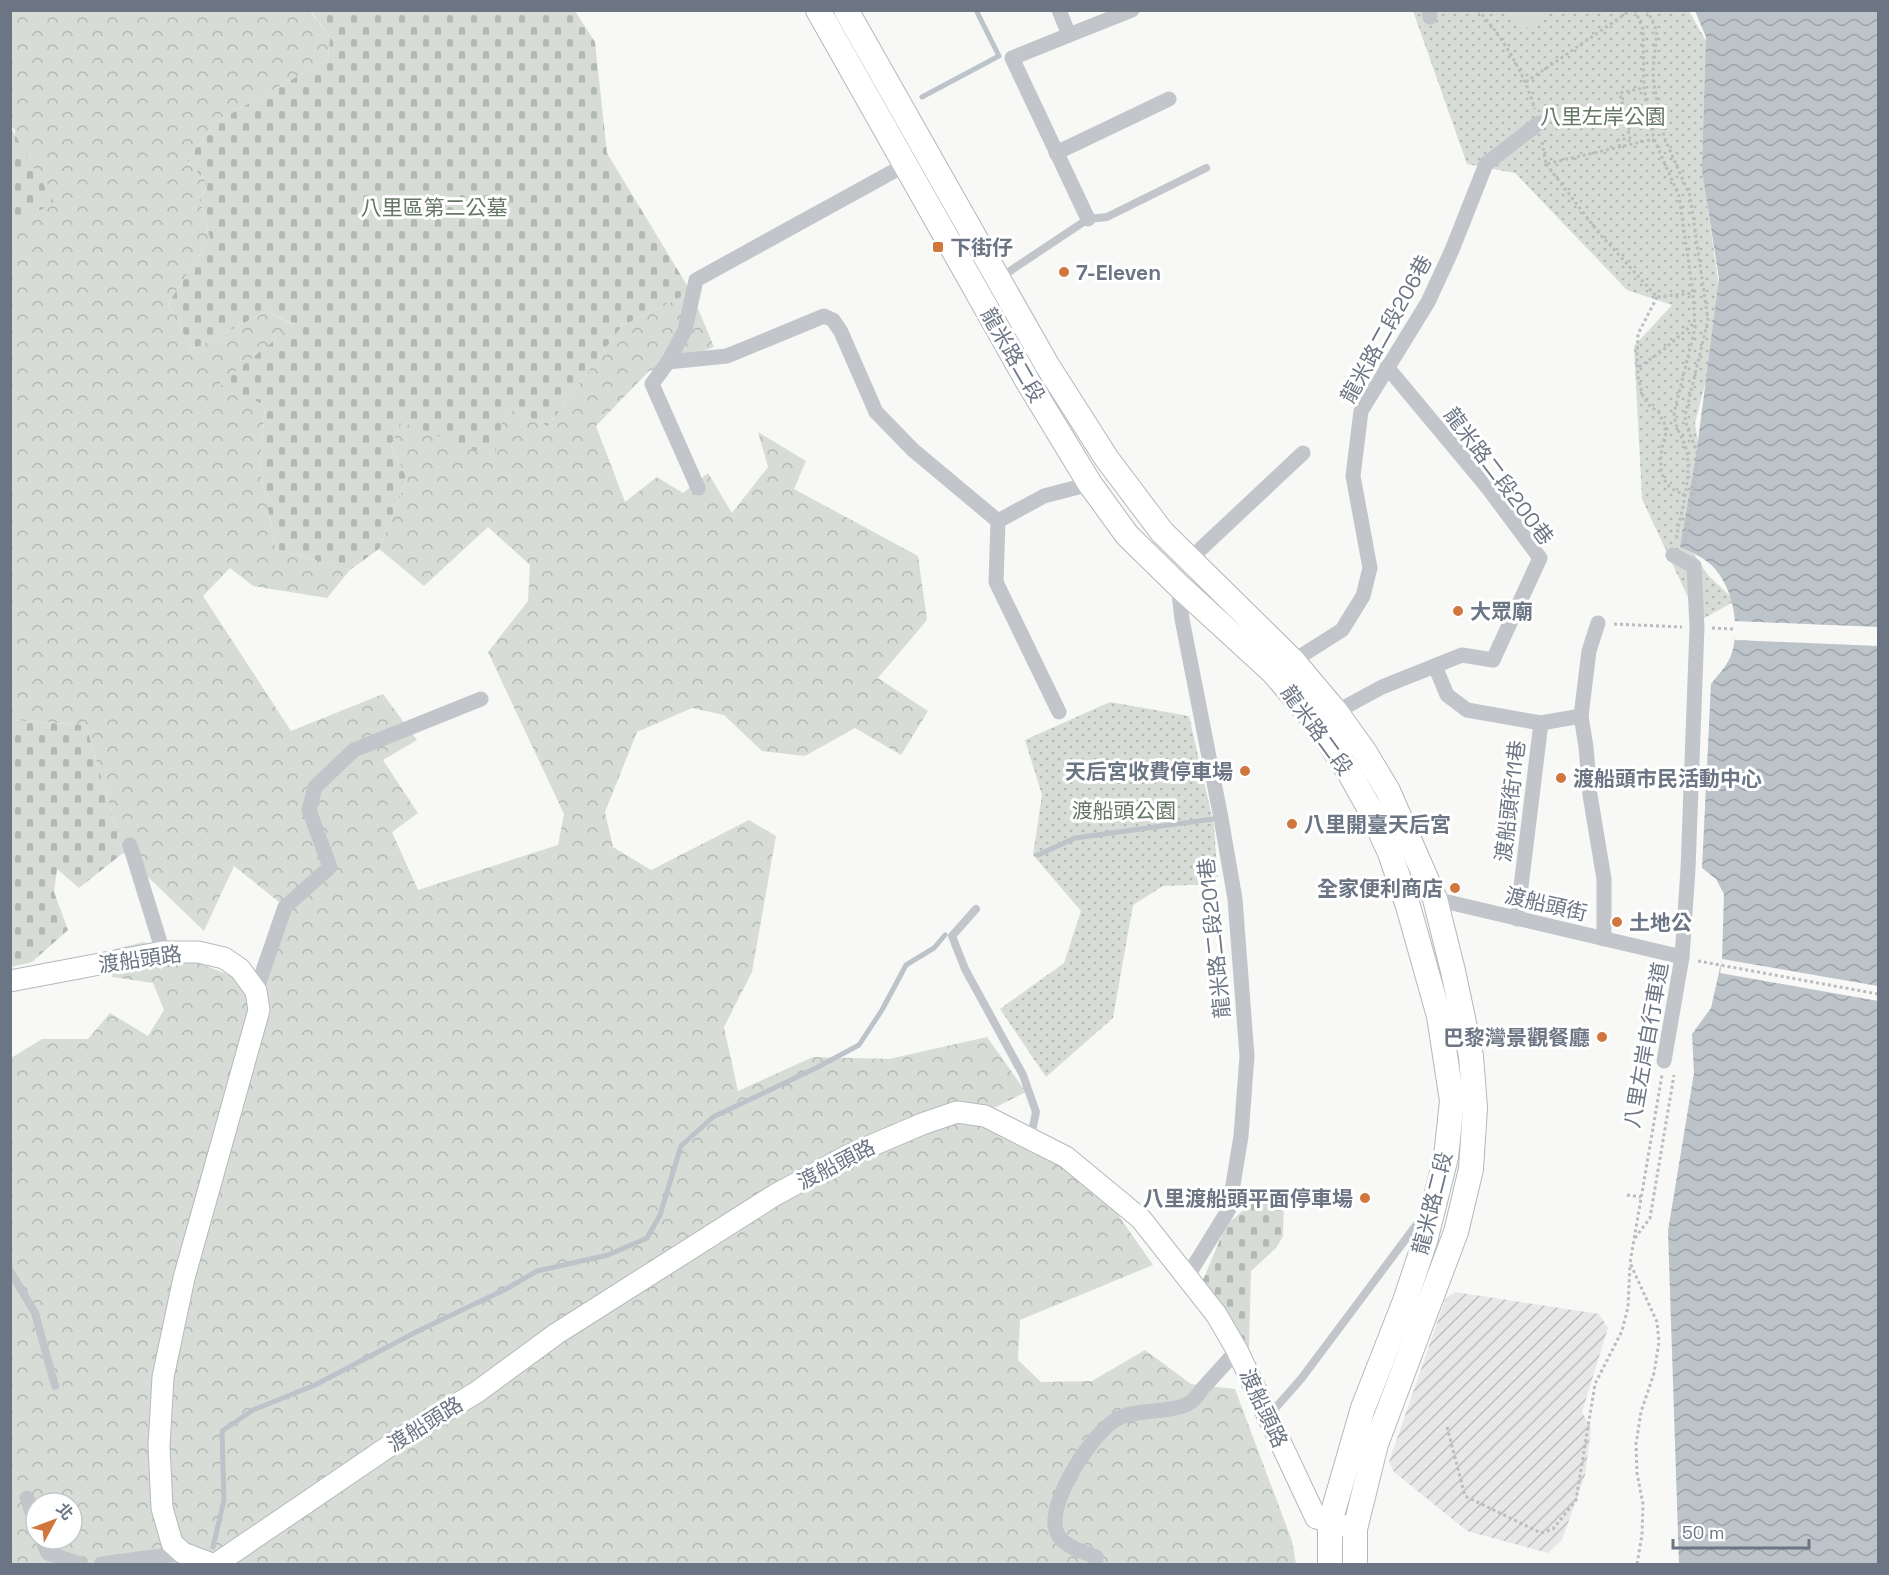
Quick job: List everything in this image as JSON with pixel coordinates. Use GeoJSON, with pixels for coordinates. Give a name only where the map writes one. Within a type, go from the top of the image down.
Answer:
{"type":"FeatureCollection","features":[{"type":"Feature","properties":{"kind":"main road","name":"龍米路二段"},"geometry":{"type":"LineString","coordinates":[[818,10],[905,165],[987,285],[1047,365],[1107,459],[1162,532],[1293,661],[1336,712],[1364,751],[1388,791],[1435,899],[1471,1056],[1475,1108],[1471,1169],[1452,1242],[1376,1444],[1355,1529],[1355,1564]]}},
{"type":"Feature","properties":{"kind":"main road","name":"龍米路二段"},"geometry":{"type":"LineString","coordinates":[[846,10],[1090,484],[1127,535],[1274,674],[1317,725],[1349,772],[1371,811],[1390,854],[1408,906],[1439,1016],[1452,1101],[1446,1157],[1425,1241],[1405,1301],[1363,1408],[1330,1522],[1330,1564]]}},
{"type":"Feature","properties":{"kind":"main road"},"geometry":{"type":"LineString","coordinates":[[1178,585],[1189,560]]}},
{"type":"Feature","properties":{"kind":"street"},"geometry":{"type":"LineString","coordinates":[[1059,10],[1069,35]]}},
{"type":"Feature","properties":{"kind":"street"},"geometry":{"type":"LineString","coordinates":[[1088,219],[1012,58],[1132,10]]}},
{"type":"Feature","properties":{"kind":"street"},"geometry":{"type":"LineString","coordinates":[[1056,153],[1170,99]]}},
{"type":"Feature","properties":{"kind":"street","name":"龍米路二段206巷"},"geometry":{"type":"LineString","coordinates":[[1293,661],[1342,630],[1363,596],[1370,568],[1353,476],[1361,411],[1428,302],[1452,250],[1486,164],[1539,123]]}},
{"type":"Feature","properties":{"kind":"street"},"geometry":{"type":"LineString","coordinates":[[698,488],[652,384],[668,362],[685,330],[696,280],[905,165]]}},
{"type":"Feature","properties":{"kind":"street"},"geometry":{"type":"LineString","coordinates":[[668,362],[727,356],[824,316],[833,320],[841,332],[876,412],[914,450],[998,521]]}},
{"type":"Feature","properties":{"kind":"street","name":"龍米路二段200巷"},"geometry":{"type":"LineString","coordinates":[[1336,712],[1382,687],[1462,655],[1493,660],[1539,558],[1488,488],[1387,367]]}},
{"type":"Feature","properties":{"kind":"street"},"geometry":{"type":"LineString","coordinates":[[1189,560],[1303,453]]}},
{"type":"Feature","properties":{"kind":"street"},"geometry":{"type":"LineString","coordinates":[[998,521],[1044,496],[1090,484]]}},
{"type":"Feature","properties":{"kind":"street"},"geometry":{"type":"LineString","coordinates":[[998,521],[996,582],[1059,712]]}},
{"type":"Feature","properties":{"kind":"street","name":"八里左岸自行車道"},"geometry":{"type":"LineString","coordinates":[[1670,1066],[1682,957],[1688,869],[1697,627],[1694,566],[1678,558]]}},
{"type":"Feature","properties":{"kind":"street","name":"龍米路二段201巷"},"geometry":{"type":"LineString","coordinates":[[1178,585],[1182,619],[1235,899],[1247,1056],[1242,1136],[1229,1209],[1187,1277]]}},
{"type":"Feature","properties":{"kind":"street"},"geometry":{"type":"LineString","coordinates":[[1598,623],[1589,651],[1581,716],[1590,795],[1604,879],[1604,939]]}},
{"type":"Feature","properties":{"kind":"street"},"geometry":{"type":"LineString","coordinates":[[1435,666],[1447,695],[1467,710],[1541,723],[1581,716]]}},
{"type":"Feature","properties":{"kind":"street"},"geometry":{"type":"LineString","coordinates":[[183,1553],[172,1543],[162,1508],[159,1446],[163,1377],[184,1278],[259,1010],[256,991],[285,907],[330,867],[309,810],[315,787],[354,750],[481,699]]}},
{"type":"Feature","properties":{"kind":"street","name":"渡船頭街11巷"},"geometry":{"type":"LineString","coordinates":[[1517,919],[1541,723]]}},
{"type":"Feature","properties":{"kind":"street"},"geometry":{"type":"LineString","coordinates":[[130,845],[163,952]]}},
{"type":"Feature","properties":{"kind":"street","name":"渡船頭街"},"geometry":{"type":"LineString","coordinates":[[1435,899],[1682,957]]}},
{"type":"Feature","properties":{"kind":"street","name":"渡船頭路"},"geometry":{"type":"LineString","coordinates":[[10,981],[163,952],[198,952],[224,958],[240,969],[256,991]]}},
{"type":"Feature","properties":{"kind":"street","name":"渡船頭路"},"geometry":{"type":"LineString","coordinates":[[183,1553],[214,1564],[404,1436],[477,1392],[556,1334],[775,1195],[847,1156],[922,1124],[957,1112],[985,1116],[1031,1137],[1066,1157],[1141,1219],[1216,1314],[1237,1350],[1317,1518],[1355,1529]]}},
{"type":"Feature","properties":{"kind":"street"},"geometry":{"type":"LineString","coordinates":[[1096,1564],[1096,1557],[1062,1541],[1055,1529],[1056,1507],[1081,1458],[1098,1436],[1118,1418],[1191,1402],[1237,1350]]}},
{"type":"Feature","properties":{"kind":"street"},"geometry":{"type":"LineString","coordinates":[[47,1551],[80,1564]]}},
{"type":"Feature","properties":{"kind":"street"},"geometry":{"type":"LineString","coordinates":[[101,1564],[183,1553]]}},
{"type":"Feature","properties":{"kind":"lane"},"geometry":{"type":"LineString","coordinates":[[987,285],[1088,219],[1107,217],[1206,168]]}},
{"type":"Feature","properties":{"kind":"lane"},"geometry":{"type":"LineString","coordinates":[[976,909],[952,936],[965,969],[1023,1075],[1036,1112],[1031,1137]]}},
{"type":"Feature","properties":{"kind":"lane"},"geometry":{"type":"LineString","coordinates":[[1268,1417],[1301,1379],[1435,1200]]}},
{"type":"Feature","properties":{"kind":"lane"},"geometry":{"type":"LineString","coordinates":[[10,1271],[35,1313],[55,1386]]}},
{"type":"Feature","properties":{"kind":"path"},"geometry":{"type":"LineString","coordinates":[[1478,10],[1494,28],[1527,82],[1539,123],[1546,164],[1599,233],[1657,297]]}},
{"type":"Feature","properties":{"kind":"path"},"geometry":{"type":"LineString","coordinates":[[1527,82],[1633,10],[1643,29],[1644,88],[1654,139],[1679,195],[1693,293],[1695,322],[1674,413],[1675,426],[1686,449],[1688,462],[1678,558]]}},
{"type":"Feature","properties":{"kind":"path"},"geometry":{"type":"LineString","coordinates":[[1647,10],[1657,31],[1653,71],[1664,137],[1690,196],[1708,320],[1685,416],[1685,423],[1698,457],[1678,558]]}},
{"type":"Feature","properties":{"kind":"path"},"geometry":{"type":"LineString","coordinates":[[1620,147],[1618,140],[1630,138],[1620,93],[1644,88]]}},
{"type":"Feature","properties":{"kind":"path"},"geometry":{"type":"LineString","coordinates":[[1546,164],[1654,139]]}},
{"type":"Feature","properties":{"kind":"path"},"geometry":{"type":"LineString","coordinates":[[1657,297],[1693,293]]}},
{"type":"Feature","properties":{"kind":"path"},"geometry":{"type":"LineString","coordinates":[[1657,297],[1638,334],[1638,378],[1643,396],[1659,413],[1667,429],[1659,454],[1665,479],[1671,488],[1684,495]]}},
{"type":"Feature","properties":{"kind":"path"},"geometry":{"type":"LineString","coordinates":[[1639,367],[1662,351],[1695,322]]}},
{"type":"Feature","properties":{"kind":"path"},"geometry":{"type":"LineString","coordinates":[[1598,623],[1735,629]]}},
{"type":"Feature","properties":{"kind":"path"},"geometry":{"type":"LineString","coordinates":[[1682,957],[1878,994]]}},
{"type":"Feature","properties":{"kind":"path"},"geometry":{"type":"LineString","coordinates":[[1634,1239],[1650,1218],[1670,1066]]}},
{"type":"Feature","properties":{"kind":"path","name":"八里左岸自行車道"},"geometry":{"type":"LineString","coordinates":[[1447,1427],[1465,1496],[1541,1533],[1553,1529],[1576,1500],[1595,1384],[1622,1331],[1628,1307],[1630,1263],[1641,1197],[1670,1066]]}},
{"type":"Feature","properties":{"kind":"path"},"geometry":{"type":"LineString","coordinates":[[1627,1195],[1641,1197]]}},
{"type":"Feature","properties":{"kind":"path"},"geometry":{"type":"LineString","coordinates":[[1630,1263],[1656,1322],[1659,1342],[1654,1373],[1641,1412],[1636,1444],[1637,1473],[1643,1504],[1642,1534],[1637,1564]]}},
{"type":"Feature","properties":{"kind":"shaded area"},"geometry":{"type":"Polygon","coordinates":[[[1455,1292],[1599,1314],[1608,1328],[1582,1412],[1591,1428],[1585,1475],[1562,1540],[1548,1553],[1467,1531],[1394,1472],[1389,1462],[1445,1300],[1455,1292]]]}},
{"type":"Feature","properties":{"kind":"green space","name":"八里區第二公墓"},"geometry":{"type":"Polygon","coordinates":[[[310,10],[575,11],[595,42],[607,153],[691,292],[622,326],[548,426],[506,407],[494,457],[402,422],[391,445],[407,479],[379,549],[350,570],[276,549],[260,470],[265,405],[219,384],[294,325],[267,311],[192,350],[168,304],[210,238],[200,200],[208,184],[187,160],[216,122],[328,59],[330,37],[310,10]]]}},
{"type":"Feature","properties":{"kind":"green space"},"geometry":{"type":"Polygon","coordinates":[[[11,11],[310,11],[330,37],[328,59],[216,122],[187,160],[208,184],[200,200],[210,238],[168,304],[192,350],[267,311],[295,326],[265,405],[260,470],[276,549],[350,570],[327,598],[253,586],[230,568],[203,596],[291,731],[383,694],[417,740],[383,760],[418,813],[392,832],[418,890],[558,845],[564,814],[488,652],[528,601],[530,565],[488,527],[424,586],[379,549],[407,479],[391,445],[402,422],[506,407],[548,426],[622,326],[691,292],[714,347],[649,371],[596,426],[625,502],[657,477],[683,493],[708,473],[732,513],[768,467],[758,432],[806,461],[794,489],[918,556],[927,620],[878,678],[928,711],[901,755],[855,728],[805,756],[762,751],[724,715],[692,708],[637,732],[605,812],[613,847],[651,870],[749,820],[776,836],[752,972],[724,1027],[738,1091],[813,1057],[889,1059],[987,1037],[1026,1092],[972,1119],[1038,1147],[1098,1186],[1153,1265],[1020,1320],[1018,1360],[1041,1382],[1092,1381],[1145,1350],[1191,1384],[1235,1389],[1292,1541],[1296,1564],[11,1564],[11,1058],[42,1039],[88,1039],[110,1013],[148,1036],[164,1010],[153,983],[112,977],[115,949],[144,942],[258,986],[284,906],[234,866],[204,931],[123,853],[86,725],[11,720],[11,221],[15,223],[15,130],[11,126],[11,11]]]}},
{"type":"Feature","properties":{"kind":"green space","name":"八里左岸公園"},"geometry":{"type":"Polygon","coordinates":[[[1413,11],[1689,11],[1706,41],[1707,203],[1723,315],[1695,423],[1705,487],[1687,544],[1708,575],[1735,601],[1699,621],[1642,499],[1634,346],[1672,305],[1627,290],[1515,173],[1467,164],[1413,11]]]}},
{"type":"Feature","properties":{"kind":"green space"},"geometry":{"type":"Polygon","coordinates":[[[1510,11],[1553,11],[1523,30],[1510,11]]]}},
{"type":"Feature","properties":{"kind":"green space"},"geometry":{"type":"Polygon","coordinates":[[[10,126],[54,203],[15,223],[10,221],[10,126]]]}},
{"type":"Feature","properties":{"kind":"green space","name":"渡船頭公園"},"geometry":{"type":"Polygon","coordinates":[[[1110,702],[1189,716],[1214,825],[1218,884],[1163,886],[1133,905],[1113,1018],[1046,1077],[1000,1009],[1064,963],[1081,911],[1033,855],[1042,795],[1025,740],[1110,702]]]}},
{"type":"Feature","properties":{"kind":"green space"},"geometry":{"type":"Polygon","coordinates":[[[11,720],[86,725],[123,853],[79,888],[57,869],[54,892],[68,930],[32,962],[11,967],[11,720]]]}},
{"type":"Feature","properties":{"kind":"green space"},"geometry":{"type":"Polygon","coordinates":[[[1277,1192],[1284,1199],[1283,1236],[1276,1248],[1251,1271],[1249,1349],[1203,1280],[1226,1225],[1258,1198],[1277,1192]]]}},
{"type":"Feature","properties":{"kind":"water"},"geometry":{"type":"Polygon","coordinates":[[[1695,11],[1878,11],[1878,1564],[1679,1564],[1668,1231],[1694,1073],[1692,1034],[1711,1008],[1722,959],[1724,894],[1716,879],[1702,868],[1711,684],[1730,658],[1735,634],[1733,607],[1724,582],[1709,563],[1680,547],[1696,456],[1719,279],[1702,170],[1706,37],[1695,11]]]}},
{"type":"Feature","properties":{"kind":"pier"},"geometry":{"type":"Polygon","coordinates":[[[1734,621],[1878,627],[1878,646],[1735,640],[1734,621]]]}},
{"type":"Feature","properties":{"kind":"pier"},"geometry":{"type":"Polygon","coordinates":[[[1722,959],[1878,986],[1878,1001],[1720,973],[1722,959]]]}},
{"type":"Feature","properties":{"kind":"waterway"},"geometry":{"type":"LineString","coordinates":[[922,97],[999,56],[976,10]]}},
{"type":"Feature","properties":{"kind":"waterway"},"geometry":{"type":"LineString","coordinates":[[1038,855],[1075,838],[1213,819]]}},
{"type":"Feature","properties":{"kind":"waterway"},"geometry":{"type":"LineString","coordinates":[[213,1547],[224,1500],[222,1431],[253,1410],[315,1385],[420,1330],[506,1289],[537,1271],[608,1255],[647,1238],[660,1215],[681,1146],[713,1117],[859,1045],[882,1010],[906,965],[934,948],[945,935]]}},
{"type":"Feature","properties":{"kind":"place","name":"下街仔"},"geometry":{"type":"Point","coordinates":[938,247]}},
{"type":"Feature","properties":{"kind":"place","name":"7-Eleven"},"geometry":{"type":"Point","coordinates":[1064,272]}},
{"type":"Feature","properties":{"kind":"place","name":"大眾廟"},"geometry":{"type":"Point","coordinates":[1458,611]}},
{"type":"Feature","properties":{"kind":"place","name":"天后宮收費停車場"},"geometry":{"type":"Point","coordinates":[1245,771]}},
{"type":"Feature","properties":{"kind":"place","name":"渡船頭市民活動中心"},"geometry":{"type":"Point","coordinates":[1561,778]}},
{"type":"Feature","properties":{"kind":"place","name":"八里開臺天后宮"},"geometry":{"type":"Point","coordinates":[1292,824]}},
{"type":"Feature","properties":{"kind":"place","name":"全家便利商店"},"geometry":{"type":"Point","coordinates":[1455,888]}},
{"type":"Feature","properties":{"kind":"place","name":"土地公"},"geometry":{"type":"Point","coordinates":[1617,922]}},
{"type":"Feature","properties":{"kind":"place","name":"巴黎灣景觀餐廳"},"geometry":{"type":"Point","coordinates":[1602,1037]}},
{"type":"Feature","properties":{"kind":"place","name":"八里渡船頭平面停車場"},"geometry":{"type":"Point","coordinates":[1365,1198]}}]}
